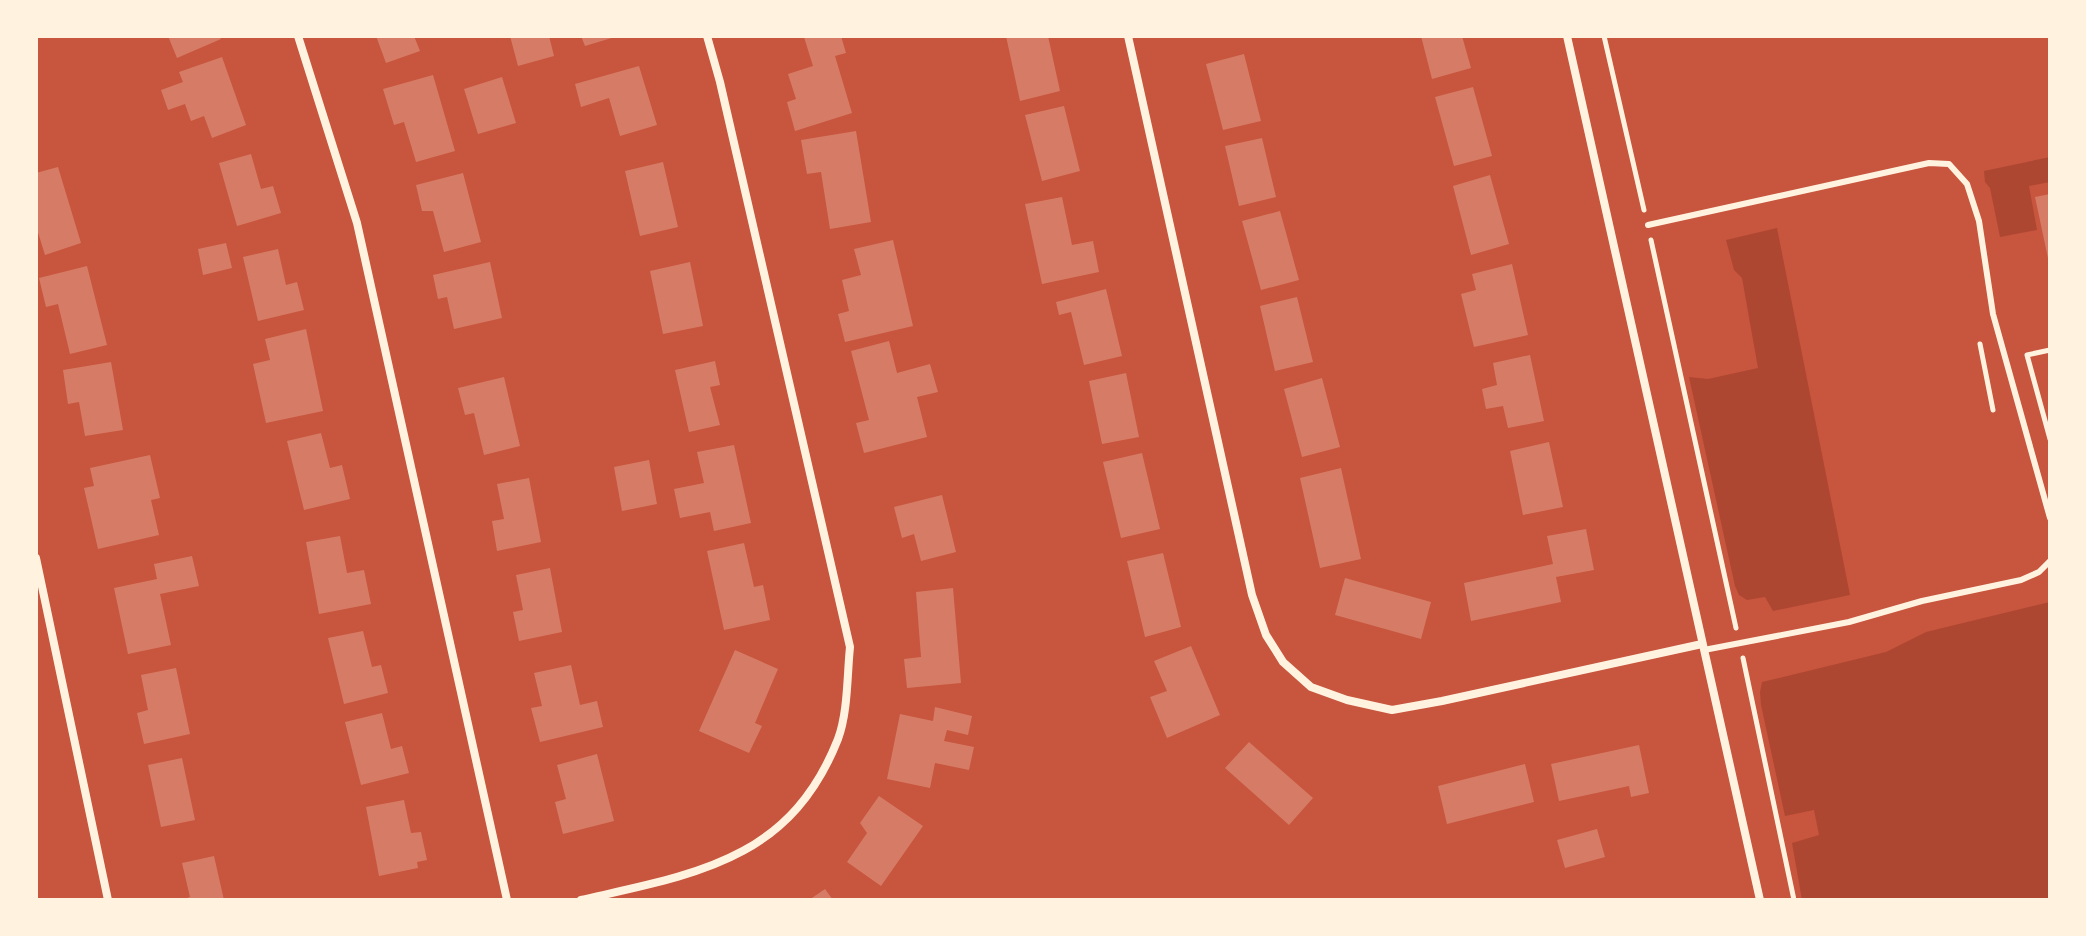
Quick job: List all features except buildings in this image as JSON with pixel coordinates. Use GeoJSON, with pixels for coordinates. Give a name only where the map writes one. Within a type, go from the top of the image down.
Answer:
{"type":"FeatureCollection","features":[{"type":"Feature","properties":{"kind":"street"},"geometry":{"type":"LineString","coordinates":[[298,36],[357,223],[507,900]]}},
{"type":"Feature","properties":{"kind":"street"},"geometry":{"type":"LineString","coordinates":[[581,900],[687,876],[732,859],[770,836],[802,803],[823,768],[839,737],[845,696],[850,647],[707,36]]}},
{"type":"Feature","properties":{"kind":"street"},"geometry":{"type":"LineString","coordinates":[[1128,36],[1252,595],[1266,635],[1283,662],[1311,687],[1347,700],[1392,710],[1703,647]]}},
{"type":"Feature","properties":{"kind":"street"},"geometry":{"type":"LineString","coordinates":[[1567,36],[1760,900]]}},
{"type":"Feature","properties":{"kind":"street"},"geometry":{"type":"LineString","coordinates":[[36,558],[108,900]]}},
{"type":"Feature","properties":{"kind":"lane"},"geometry":{"type":"LineString","coordinates":[[1648,225],[1929,163],[1949,164],[1967,184],[1979,221],[1993,314],[2050,518]]}},
{"type":"Feature","properties":{"kind":"lane"},"geometry":{"type":"LineString","coordinates":[[1703,647],[1849,622],[1922,601],[2021,580],[2039,572],[2050,561]]}},
{"type":"Feature","properties":{"kind":"path"},"geometry":{"type":"LineString","coordinates":[[1604,36],[1794,900]]}},
{"type":"Feature","properties":{"kind":"path"},"geometry":{"type":"LineString","coordinates":[[1978,334],[1993,410]]}},
{"type":"Feature","properties":{"kind":"path"},"geometry":{"type":"LineString","coordinates":[[2050,350],[2027,355],[2050,439]]}},
{"type":"Feature","properties":{"kind":"shaded area"},"geometry":{"type":"Polygon","coordinates":[[[2050,157],[2050,182],[2029,186],[2037,230],[2000,237],[1984,171],[2050,157]]]}},
{"type":"Feature","properties":{"kind":"shaded area"},"geometry":{"type":"Polygon","coordinates":[[[1777,228],[1850,595],[1773,611],[1765,597],[1747,600],[1739,595],[1735,586],[1689,377],[1708,379],[1758,368],[1742,278],[1734,270],[1726,240],[1777,228]]]}},
{"type":"Feature","properties":{"kind":"shaded area"},"geometry":{"type":"Polygon","coordinates":[[[2050,602],[2050,900],[1802,900],[1792,843],[1819,835],[1814,810],[1785,816],[1761,705],[1762,682],[1886,652],[1926,632],[2050,602]]]}}]}
